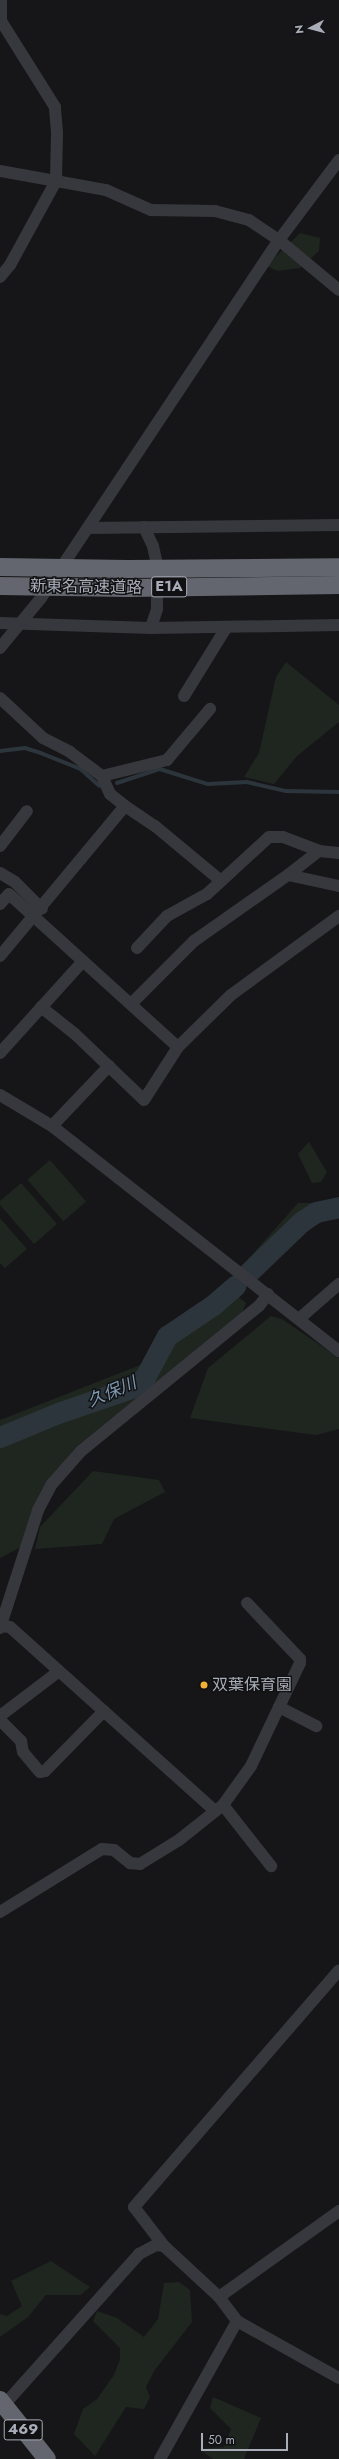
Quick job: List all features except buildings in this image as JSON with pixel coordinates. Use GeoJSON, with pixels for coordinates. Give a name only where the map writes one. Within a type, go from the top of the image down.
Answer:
{"type":"FeatureCollection","features":[{"type":"Feature","properties":{"kind":"highway","name":"新東名高速道路"},"geometry":{"type":"LineString","coordinates":[[0,567],[128,569],[339,567]]}},
{"type":"Feature","properties":{"kind":"highway","name":"新東名高速道路"},"geometry":{"type":"LineString","coordinates":[[0,586],[128,588],[339,585]]}},
{"type":"Feature","properties":{"kind":"highway","name":"469"},"geometry":{"type":"LineString","coordinates":[[2,2403],[46,2459]]}},
{"type":"Feature","properties":{"kind":"street"},"geometry":{"type":"LineString","coordinates":[[0,276],[10,265],[56,181],[55,107],[1,21],[1,0]]}},
{"type":"Feature","properties":{"kind":"street"},"geometry":{"type":"LineString","coordinates":[[0,648],[41,598],[279,240],[339,160]]}},
{"type":"Feature","properties":{"kind":"street"},"geometry":{"type":"LineString","coordinates":[[0,171],[106,190],[152,210],[215,211],[249,220],[279,240],[339,290]]}},
{"type":"Feature","properties":{"kind":"street"},"geometry":{"type":"LineString","coordinates":[[88,528],[339,525]]}},
{"type":"Feature","properties":{"kind":"street"},"geometry":{"type":"LineString","coordinates":[[144,527],[153,546],[157,565],[157,609],[151,628]]}},
{"type":"Feature","properties":{"kind":"street"},"geometry":{"type":"LineString","coordinates":[[0,623],[151,628],[339,625]]}},
{"type":"Feature","properties":{"kind":"street"},"geometry":{"type":"LineString","coordinates":[[184,696],[226,628]]}},
{"type":"Feature","properties":{"kind":"street"},"geometry":{"type":"LineString","coordinates":[[0,698],[43,738],[70,752],[102,776],[110,794],[155,826],[220,880]]}},
{"type":"Feature","properties":{"kind":"street"},"geometry":{"type":"LineString","coordinates":[[102,776],[167,760],[210,710]]}},
{"type":"Feature","properties":{"kind":"street"},"geometry":{"type":"LineString","coordinates":[[0,956],[38,913],[125,806]]}},
{"type":"Feature","properties":{"kind":"street"},"geometry":{"type":"LineString","coordinates":[[0,846],[27,811]]}},
{"type":"Feature","properties":{"kind":"street"},"geometry":{"type":"LineString","coordinates":[[137,948],[167,916],[207,894],[220,880],[268,838],[283,837],[319,850],[339,853]]}},
{"type":"Feature","properties":{"kind":"street"},"geometry":{"type":"LineString","coordinates":[[131,1004],[194,941],[288,875],[319,850]]}},
{"type":"Feature","properties":{"kind":"street"},"geometry":{"type":"LineString","coordinates":[[0,873],[15,882],[38,913],[84,961],[178,1047]]}},
{"type":"Feature","properties":{"kind":"street"},"geometry":{"type":"LineString","coordinates":[[288,875],[339,886]]}},
{"type":"Feature","properties":{"kind":"street"},"geometry":{"type":"LineString","coordinates":[[0,904],[9,894],[38,913]]}},
{"type":"Feature","properties":{"kind":"street"},"geometry":{"type":"LineString","coordinates":[[42,1007],[109,1066],[144,1100],[178,1047],[231,995],[339,916]]}},
{"type":"Feature","properties":{"kind":"street"},"geometry":{"type":"LineString","coordinates":[[0,1053],[84,961]]}},
{"type":"Feature","properties":{"kind":"street"},"geometry":{"type":"LineString","coordinates":[[52,1126],[109,1066]]}},
{"type":"Feature","properties":{"kind":"street"},"geometry":{"type":"LineString","coordinates":[[0,1096],[52,1126],[300,1318],[339,1351]]}},
{"type":"Feature","properties":{"kind":"street"},"geometry":{"type":"LineString","coordinates":[[300,1318],[339,1284]]}},
{"type":"Feature","properties":{"kind":"street"},"geometry":{"type":"LineString","coordinates":[[268,1294],[259,1306],[81,1451],[52,1484],[38,1510],[0,1626],[10,1627],[104,1711],[219,1808],[271,1866]]}},
{"type":"Feature","properties":{"kind":"street"},"geometry":{"type":"LineString","coordinates":[[0,1912],[102,1849],[114,1850],[130,1863],[142,1863],[219,1808],[251,1766],[300,1663],[300,1659],[248,1603]]}},
{"type":"Feature","properties":{"kind":"street"},"geometry":{"type":"LineString","coordinates":[[0,1716],[59,1671]]}},
{"type":"Feature","properties":{"kind":"street"},"geometry":{"type":"LineString","coordinates":[[279,1707],[316,1726]]}},
{"type":"Feature","properties":{"kind":"street"},"geometry":{"type":"LineString","coordinates":[[0,1720],[21,1741],[23,1752],[40,1772],[45,1771],[104,1711]]}},
{"type":"Feature","properties":{"kind":"street"},"geometry":{"type":"LineString","coordinates":[[339,1970],[335,1986],[134,2207],[164,2246],[219,2297],[237,2321],[339,2378]]}},
{"type":"Feature","properties":{"kind":"street"},"geometry":{"type":"LineString","coordinates":[[219,2297],[337,2209]]}},
{"type":"Feature","properties":{"kind":"street"},"geometry":{"type":"LineString","coordinates":[[2,2403],[139,2254],[156,2245],[164,2246]]}},
{"type":"Feature","properties":{"kind":"street"},"geometry":{"type":"LineString","coordinates":[[160,2459],[237,2321]]}},
{"type":"Feature","properties":{"kind":"shaded area"},"geometry":{"type":"Polygon","coordinates":[[[300,233],[320,238],[319,251],[300,268],[278,271],[266,266],[300,233]]]}},
{"type":"Feature","properties":{"kind":"shaded area"},"geometry":{"type":"Polygon","coordinates":[[[286,662],[339,705],[339,722],[297,756],[274,784],[244,777],[259,753],[276,677],[286,662]]]}},
{"type":"Feature","properties":{"kind":"shaded area"},"geometry":{"type":"Polygon","coordinates":[[[309,1142],[327,1172],[321,1182],[312,1183],[298,1154],[309,1142]]]}},
{"type":"Feature","properties":{"kind":"shaded area"},"geometry":{"type":"Polygon","coordinates":[[[50,1160],[86,1202],[63,1221],[27,1180],[50,1160]]]}},
{"type":"Feature","properties":{"kind":"shaded area"},"geometry":{"type":"Polygon","coordinates":[[[21,1183],[57,1224],[34,1244],[0,1205],[0,1201],[21,1183]]]}},
{"type":"Feature","properties":{"kind":"shaded area"},"geometry":{"type":"Polygon","coordinates":[[[298,1203],[322,1203],[253,1272],[243,1265],[298,1203]]]}},
{"type":"Feature","properties":{"kind":"shaded area"},"geometry":{"type":"Polygon","coordinates":[[[0,1218],[27,1249],[5,1268],[0,1263],[0,1218]]]}},
{"type":"Feature","properties":{"kind":"shaded area"},"geometry":{"type":"Polygon","coordinates":[[[225,1286],[246,1303],[242,1313],[76,1447],[49,1482],[21,1547],[0,1558],[0,1420],[143,1364],[165,1332],[225,1286]]]}},
{"type":"Feature","properties":{"kind":"shaded area"},"geometry":{"type":"Polygon","coordinates":[[[271,1316],[282,1319],[339,1358],[339,1429],[316,1435],[190,1418],[208,1368],[271,1316]]]}},
{"type":"Feature","properties":{"kind":"shaded area"},"geometry":{"type":"Polygon","coordinates":[[[93,1471],[159,1480],[165,1492],[114,1519],[102,1544],[35,1549],[40,1527],[93,1471]]]}},
{"type":"Feature","properties":{"kind":"shaded area"},"geometry":{"type":"Polygon","coordinates":[[[51,2261],[90,2287],[81,2295],[46,2295],[28,2317],[0,2337],[0,2314],[7,2316],[22,2306],[11,2281],[51,2261]]]}},
{"type":"Feature","properties":{"kind":"shaded area"},"geometry":{"type":"Polygon","coordinates":[[[179,2282],[190,2290],[192,2322],[154,2371],[146,2387],[150,2397],[144,2409],[126,2407],[95,2456],[74,2434],[83,2409],[97,2399],[114,2375],[120,2359],[120,2348],[93,2321],[97,2311],[117,2318],[144,2337],[158,2319],[164,2283],[179,2282]]]}},
{"type":"Feature","properties":{"kind":"shaded area"},"geometry":{"type":"Polygon","coordinates":[[[213,2397],[261,2418],[244,2459],[213,2459],[199,2449],[224,2447],[231,2429],[210,2408],[213,2397]]]}},
{"type":"Feature","properties":{"kind":"waterway"},"geometry":{"type":"LineString","coordinates":[[0,751],[25,748],[41,753],[81,769],[100,786]]}},
{"type":"Feature","properties":{"kind":"waterway"},"geometry":{"type":"LineString","coordinates":[[117,783],[160,769],[208,784],[247,782],[286,791],[339,792]]}},
{"type":"Feature","properties":{"kind":"waterway","name":"久保川"},"geometry":{"type":"LineString","coordinates":[[249,1272],[301,1222],[316,1212],[339,1207]]}},
{"type":"Feature","properties":{"kind":"waterway","name":"久保川"},"geometry":{"type":"LineString","coordinates":[[0,1437],[58,1413],[131,1388],[145,1377],[167,1336],[213,1305],[236,1285]]}},
{"type":"Feature","properties":{"kind":"place","name":"双葉保育園"},"geometry":{"type":"Point","coordinates":[204,1685]}}]}
